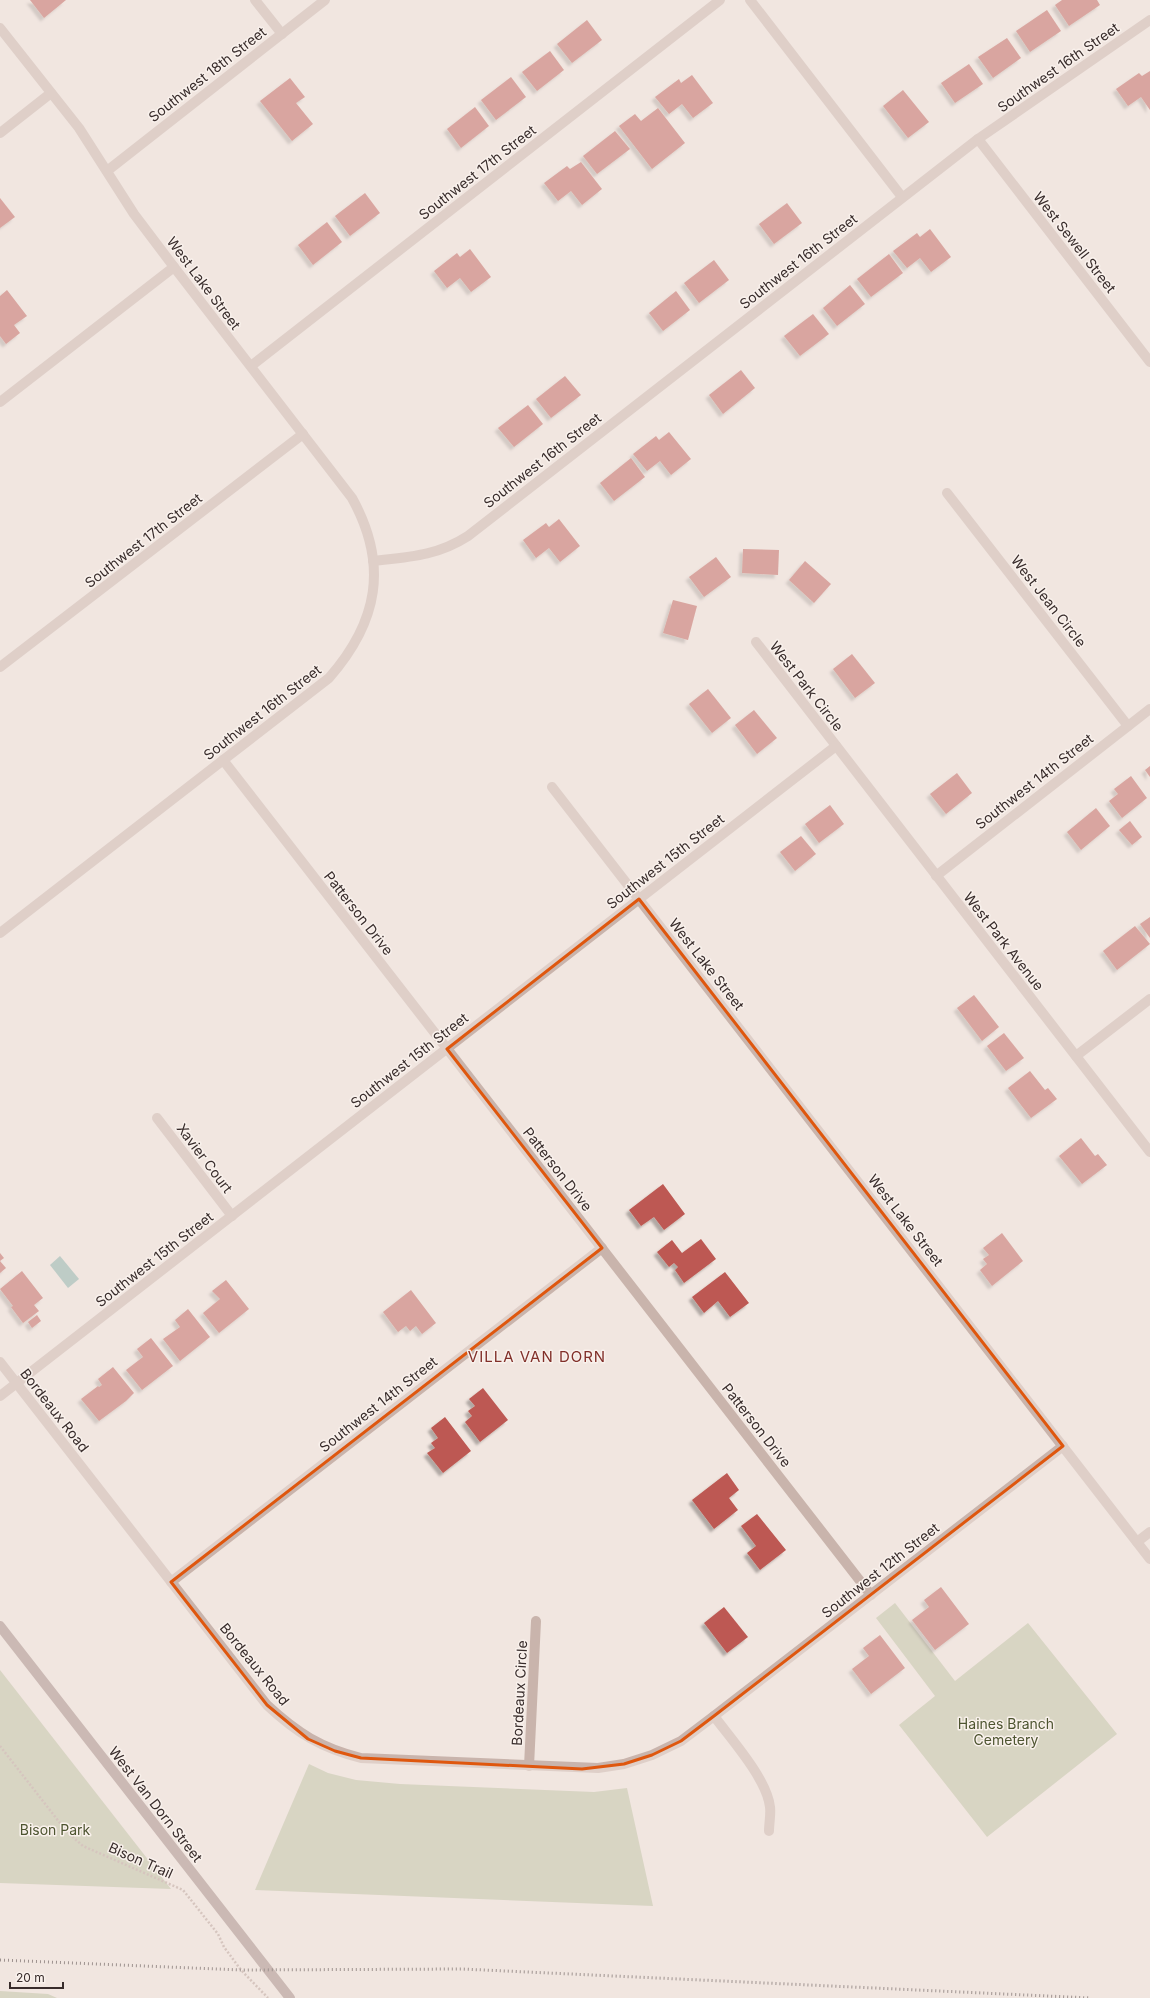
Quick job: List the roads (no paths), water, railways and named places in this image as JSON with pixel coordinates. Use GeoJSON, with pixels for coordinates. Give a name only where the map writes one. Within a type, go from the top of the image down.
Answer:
{"type":"FeatureCollection","features":[{"type":"Feature","properties":{"kind":"main road","name":"West Van Dorn Street"},"geometry":{"type":"LineString","coordinates":[[0,1626],[290,1998]]}},
{"type":"Feature","properties":{"kind":"street"},"geometry":{"type":"LineString","coordinates":[[255,0],[282,34]]}},
{"type":"Feature","properties":{"kind":"street","name":"Southwest 18th Street"},"geometry":{"type":"LineString","coordinates":[[107,171],[325,0]]}},
{"type":"Feature","properties":{"kind":"street","name":"Southwest 17th Street"},"geometry":{"type":"LineString","coordinates":[[251,366],[720,0]]}},
{"type":"Feature","properties":{"kind":"street"},"geometry":{"type":"LineString","coordinates":[[750,0],[902,197]]}},
{"type":"Feature","properties":{"kind":"street","name":"Southwest 16th Street"},"geometry":{"type":"LineString","coordinates":[[0,933],[320,685],[345,659],[358,639],[368,617],[373,593],[375,569],[373,561],[427,555],[454,545],[468,536],[978,138],[1150,20]]}},
{"type":"Feature","properties":{"kind":"street","name":"West Lake Street"},"geometry":{"type":"LineString","coordinates":[[0,28],[79,128],[134,214],[352,498],[368,535],[373,561]]}},
{"type":"Feature","properties":{"kind":"street"},"geometry":{"type":"LineString","coordinates":[[0,133],[51,93]]}},
{"type":"Feature","properties":{"kind":"street","name":"West Sewell Street"},"geometry":{"type":"LineString","coordinates":[[978,138],[1150,362]]}},
{"type":"Feature","properties":{"kind":"street"},"geometry":{"type":"LineString","coordinates":[[0,402],[174,267]]}},
{"type":"Feature","properties":{"kind":"street","name":"Southwest 17th Street"},"geometry":{"type":"LineString","coordinates":[[0,668],[303,434]]}},
{"type":"Feature","properties":{"kind":"street","name":"West Jean Circle"},"geometry":{"type":"LineString","coordinates":[[947,493],[1128,726]]}},
{"type":"Feature","properties":{"kind":"street","name":"West Park Circle"},"geometry":{"type":"LineString","coordinates":[[756,642],[836,746]]}},
{"type":"Feature","properties":{"kind":"street","name":"Southwest 14th Street"},"geometry":{"type":"LineString","coordinates":[[936,876],[1150,709]]}},
{"type":"Feature","properties":{"kind":"street","name":"West Park Avenue"},"geometry":{"type":"LineString","coordinates":[[836,746],[1150,1152]]}},
{"type":"Feature","properties":{"kind":"street","name":"Southwest 15th Street"},"geometry":{"type":"LineString","coordinates":[[0,1396],[836,746]]}},
{"type":"Feature","properties":{"kind":"street","name":"Patterson Drive"},"geometry":{"type":"LineString","coordinates":[[223,760],[871,1595]]}},
{"type":"Feature","properties":{"kind":"street","name":"West Lake Street"},"geometry":{"type":"LineString","coordinates":[[552,787],[1150,1559]]}},
{"type":"Feature","properties":{"kind":"street"},"geometry":{"type":"LineString","coordinates":[[1076,1056],[1150,999]]}},
{"type":"Feature","properties":{"kind":"street","name":"Xavier Court"},"geometry":{"type":"LineString","coordinates":[[157,1118],[232,1216]]}},
{"type":"Feature","properties":{"kind":"street","name":"Southwest 14th Street"},"geometry":{"type":"LineString","coordinates":[[171,1582],[602,1248]]}},
{"type":"Feature","properties":{"kind":"street","name":"Bordeaux Road"},"geometry":{"type":"LineString","coordinates":[[0,1362],[267,1705],[286,1723],[308,1739],[335,1751],[360,1758],[582,1769],[624,1764],[652,1756],[681,1741],[714,1716]]}},
{"type":"Feature","properties":{"kind":"street","name":"Southwest 12th Street"},"geometry":{"type":"LineString","coordinates":[[714,1716],[1063,1446]]}},
{"type":"Feature","properties":{"kind":"street"},"geometry":{"type":"LineString","coordinates":[[1137,1542],[1150,1532]]}},
{"type":"Feature","properties":{"kind":"street","name":"Bordeaux Circle"},"geometry":{"type":"LineString","coordinates":[[529,1766],[536,1621]]}},
{"type":"Feature","properties":{"kind":"street"},"geometry":{"type":"LineString","coordinates":[[714,1716],[747,1759],[762,1784],[770,1807],[769,1832]]}},
{"type":"Feature","properties":{"kind":"water"},"geometry":{"type":"Polygon","coordinates":[[[60,1256],[79,1279],[68,1288],[50,1265],[60,1256]]]}},
{"type":"Feature","properties":{"kind":"railway"},"geometry":{"type":"LineString","coordinates":[[0,1960],[241,1970],[462,1969],[1091,1998]]}},
{"type":"Feature","properties":{"kind":"district","name":"VILLA VAN DORN"},"geometry":{"type":"Point","coordinates":[537,1356]}},
{"type":"Feature","properties":{"kind":"park label","name":"Haines Branch Cemetery"},"geometry":{"type":"Point","coordinates":[1006,1732]}},
{"type":"Feature","properties":{"kind":"park label","name":"Bison Park"},"geometry":{"type":"Point","coordinates":[55,1829]}}]}
